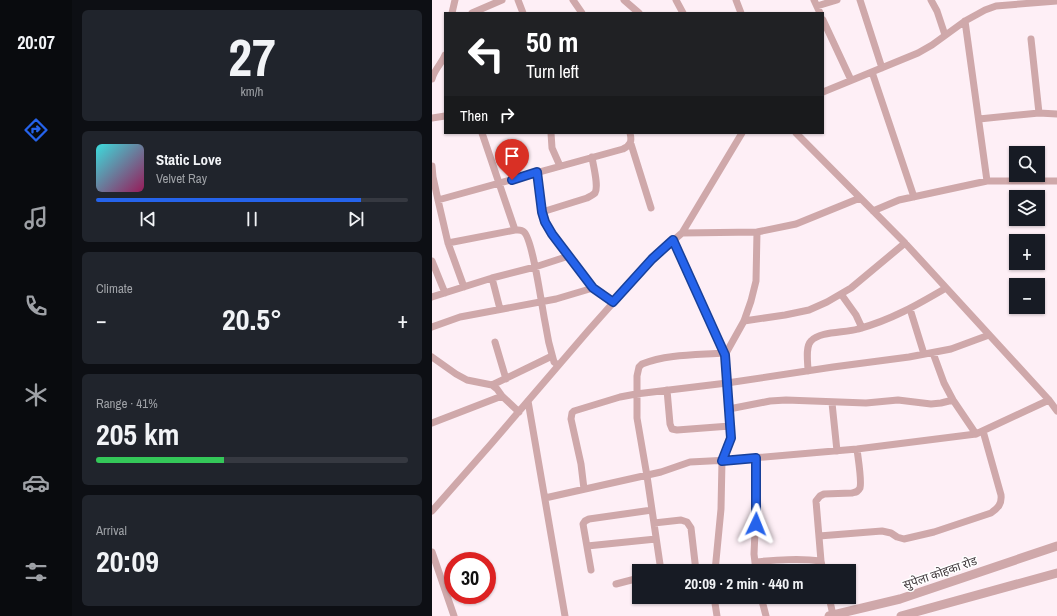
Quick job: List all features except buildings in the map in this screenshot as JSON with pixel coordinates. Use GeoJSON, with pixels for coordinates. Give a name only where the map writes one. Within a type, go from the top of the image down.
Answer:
{"type":"FeatureCollection","features":[{"type":"Feature","properties":{"kind":"street"},"geometry":{"type":"LineString","coordinates":[[452,12],[455,0]]}},
{"type":"Feature","properties":{"kind":"street"},"geometry":{"type":"LineString","coordinates":[[474,12],[502,0]]}},
{"type":"Feature","properties":{"kind":"street"},"geometry":{"type":"LineString","coordinates":[[518,0],[523,12]]}},
{"type":"Feature","properties":{"kind":"street"},"geometry":{"type":"LineString","coordinates":[[573,0],[581,12]]}},
{"type":"Feature","properties":{"kind":"street"},"geometry":{"type":"LineString","coordinates":[[624,0],[638,12]]}},
{"type":"Feature","properties":{"kind":"street"},"geometry":{"type":"LineString","coordinates":[[676,0],[682,12]]}},
{"type":"Feature","properties":{"kind":"street"},"geometry":{"type":"LineString","coordinates":[[736,0],[742,12]]}},
{"type":"Feature","properties":{"kind":"street"},"geometry":{"type":"LineString","coordinates":[[817,6],[837,0]]}},
{"type":"Feature","properties":{"kind":"street"},"geometry":{"type":"LineString","coordinates":[[860,0],[882,68]]}},
{"type":"Feature","properties":{"kind":"street"},"geometry":{"type":"LineString","coordinates":[[931,0],[937,11],[945,35]]}},
{"type":"Feature","properties":{"kind":"street"},"geometry":{"type":"LineString","coordinates":[[824,92],[918,54],[965,21],[985,10],[996,6],[1057,1]]}},
{"type":"Feature","properties":{"kind":"street"},"geometry":{"type":"LineString","coordinates":[[965,21],[987,181]]}},
{"type":"Feature","properties":{"kind":"street"},"geometry":{"type":"LineString","coordinates":[[824,22],[851,80]]}},
{"type":"Feature","properties":{"kind":"street"},"geometry":{"type":"LineString","coordinates":[[1031,39],[1039,113]]}},
{"type":"Feature","properties":{"kind":"street"},"geometry":{"type":"LineString","coordinates":[[432,79],[444,58]]}},
{"type":"Feature","properties":{"kind":"street"},"geometry":{"type":"LineString","coordinates":[[872,72],[914,197]]}},
{"type":"Feature","properties":{"kind":"street"},"geometry":{"type":"LineString","coordinates":[[979,119],[1039,113],[1057,114]]}},
{"type":"Feature","properties":{"kind":"street"},"geometry":{"type":"LineString","coordinates":[[432,118],[444,116]]}},
{"type":"Feature","properties":{"kind":"street"},"geometry":{"type":"LineString","coordinates":[[482,134],[515,230]]}},
{"type":"Feature","properties":{"kind":"street"},"geometry":{"type":"LineString","coordinates":[[551,134],[552,148],[560,166]]}},
{"type":"Feature","properties":{"kind":"street"},"geometry":{"type":"LineString","coordinates":[[630,134],[630,144],[651,208]]}},
{"type":"Feature","properties":{"kind":"street"},"geometry":{"type":"LineString","coordinates":[[432,511],[613,302],[652,259],[682,233],[741,134]]}},
{"type":"Feature","properties":{"kind":"street"},"geometry":{"type":"LineString","coordinates":[[797,134],[905,243],[1049,400],[1057,411]]}},
{"type":"Feature","properties":{"kind":"street"},"geometry":{"type":"LineString","coordinates":[[438,200],[623,149],[628,147],[630,144]]}},
{"type":"Feature","properties":{"kind":"street"},"geometry":{"type":"LineString","coordinates":[[542,212],[587,198],[596,191],[592,157]]}},
{"type":"Feature","properties":{"kind":"street"},"geometry":{"type":"LineString","coordinates":[[432,166],[432,177],[448,243],[464,287]]}},
{"type":"Feature","properties":{"kind":"street"},"geometry":{"type":"LineString","coordinates":[[537,172],[542,212],[545,222],[552,234],[593,288],[613,302]]}},
{"type":"Feature","properties":{"kind":"street"},"geometry":{"type":"LineString","coordinates":[[873,211],[899,200],[987,181],[1057,181]]}},
{"type":"Feature","properties":{"kind":"street"},"geometry":{"type":"LineString","coordinates":[[682,233],[757,232],[796,224],[860,198]]}},
{"type":"Feature","properties":{"kind":"street"},"geometry":{"type":"LineString","coordinates":[[448,243],[515,230],[522,230],[527,237],[535,267],[552,356],[554,362],[558,365]]}},
{"type":"Feature","properties":{"kind":"street"},"geometry":{"type":"LineString","coordinates":[[725,354],[744,321],[751,301],[756,281],[757,232]]}},
{"type":"Feature","properties":{"kind":"street"},"geometry":{"type":"LineString","coordinates":[[673,240],[725,354],[731,438],[722,461],[721,509],[716,564]]}},
{"type":"Feature","properties":{"kind":"street"},"geometry":{"type":"LineString","coordinates":[[744,321],[809,310],[827,302],[851,288],[905,243]]}},
{"type":"Feature","properties":{"kind":"street"},"geometry":{"type":"LineString","coordinates":[[432,296],[569,256]]}},
{"type":"Feature","properties":{"kind":"street"},"geometry":{"type":"LineString","coordinates":[[432,261],[445,293]]}},
{"type":"Feature","properties":{"kind":"street"},"geometry":{"type":"LineString","coordinates":[[492,278],[500,310]]}},
{"type":"Feature","properties":{"kind":"street"},"geometry":{"type":"LineString","coordinates":[[432,327],[460,317],[556,299],[593,288]]}},
{"type":"Feature","properties":{"kind":"street"},"geometry":{"type":"LineString","coordinates":[[808,371],[808,347],[809,343],[813,339],[828,334],[874,325],[910,309],[946,288]]}},
{"type":"Feature","properties":{"kind":"street"},"geometry":{"type":"LineString","coordinates":[[841,294],[856,315],[862,328]]}},
{"type":"Feature","properties":{"kind":"street"},"geometry":{"type":"LineString","coordinates":[[910,309],[924,354]]}},
{"type":"Feature","properties":{"kind":"street"},"geometry":{"type":"LineString","coordinates":[[584,489],[581,464],[571,419],[572,413],[580,408],[636,394],[727,383],[933,353],[951,349],[989,335]]}},
{"type":"Feature","properties":{"kind":"street"},"geometry":{"type":"LineString","coordinates":[[495,342],[506,379]]}},
{"type":"Feature","properties":{"kind":"street"},"geometry":{"type":"LineString","coordinates":[[819,536],[882,531],[904,538],[934,532],[991,513],[997,509],[1002,500],[1001,495],[980,433],[953,400],[944,383],[933,353]]}},
{"type":"Feature","properties":{"kind":"street"},"geometry":{"type":"LineString","coordinates":[[660,564],[637,418],[636,394],[638,371],[642,364],[654,360],[676,356],[725,354]]}},
{"type":"Feature","properties":{"kind":"street"},"geometry":{"type":"LineString","coordinates":[[492,386],[552,356]]}},
{"type":"Feature","properties":{"kind":"street"},"geometry":{"type":"LineString","coordinates":[[432,357],[467,380],[492,386],[519,412]]}},
{"type":"Feature","properties":{"kind":"street"},"geometry":{"type":"LineString","coordinates":[[666,390],[670,424],[672,429],[677,430],[730,426]]}},
{"type":"Feature","properties":{"kind":"street"},"geometry":{"type":"LineString","coordinates":[[432,423],[502,396]]}},
{"type":"Feature","properties":{"kind":"street"},"geometry":{"type":"LineString","coordinates":[[729,408],[770,401],[786,400],[832,403],[866,403],[898,400],[931,404],[953,400]]}},
{"type":"Feature","properties":{"kind":"street"},"geometry":{"type":"LineString","coordinates":[[545,498],[647,476],[690,462],[722,461],[857,449],[980,433],[1049,400]]}},
{"type":"Feature","properties":{"kind":"street"},"geometry":{"type":"LineString","coordinates":[[528,401],[565,616]]}},
{"type":"Feature","properties":{"kind":"street"},"geometry":{"type":"LineString","coordinates":[[832,403],[837,451]]}},
{"type":"Feature","properties":{"kind":"street"},"geometry":{"type":"LineString","coordinates":[[822,564],[816,501],[824,494],[852,493],[856,492],[860,487],[861,483],[857,449]]}},
{"type":"Feature","properties":{"kind":"street"},"geometry":{"type":"LineString","coordinates":[[756,458],[755,562],[790,559],[821,561]]}},
{"type":"Feature","properties":{"kind":"street"},"geometry":{"type":"LineString","coordinates":[[591,570],[583,524],[586,520],[652,510]]}},
{"type":"Feature","properties":{"kind":"street"},"geometry":{"type":"LineString","coordinates":[[654,523],[681,520],[687,522],[691,528],[695,564]]}},
{"type":"Feature","properties":{"kind":"street"},"geometry":{"type":"LineString","coordinates":[[587,546],[656,539]]}},
{"type":"Feature","properties":{"kind":"street","name":"सुपेला कोहका रोड"},"geometry":{"type":"LineString","coordinates":[[831,616],[900,599],[1057,546]]}},
{"type":"Feature","properties":{"kind":"street"},"geometry":{"type":"LineString","coordinates":[[432,552],[454,616]]}},
{"type":"Feature","properties":{"kind":"street"},"geometry":{"type":"LineString","coordinates":[[901,616],[1057,572]]}},
{"type":"Feature","properties":{"kind":"street"},"geometry":{"type":"LineString","coordinates":[[616,584],[632,580]]}},
{"type":"Feature","properties":{"kind":"street"},"geometry":{"type":"LineString","coordinates":[[715,604],[717,616]]}},
{"type":"Feature","properties":{"kind":"street"},"geometry":{"type":"LineString","coordinates":[[763,604],[766,616]]}},
{"type":"Feature","properties":{"kind":"street"},"geometry":{"type":"LineString","coordinates":[[830,604],[831,616]]}},
{"type":"Feature","properties":{"kind":"route"},"geometry":{"type":"LineString","coordinates":[[512,180],[537,172],[542,212],[545,222],[552,234],[593,288],[613,302],[652,259],[673,240],[725,355],[731,438],[722,461],[756,458],[756,524]]}}]}
